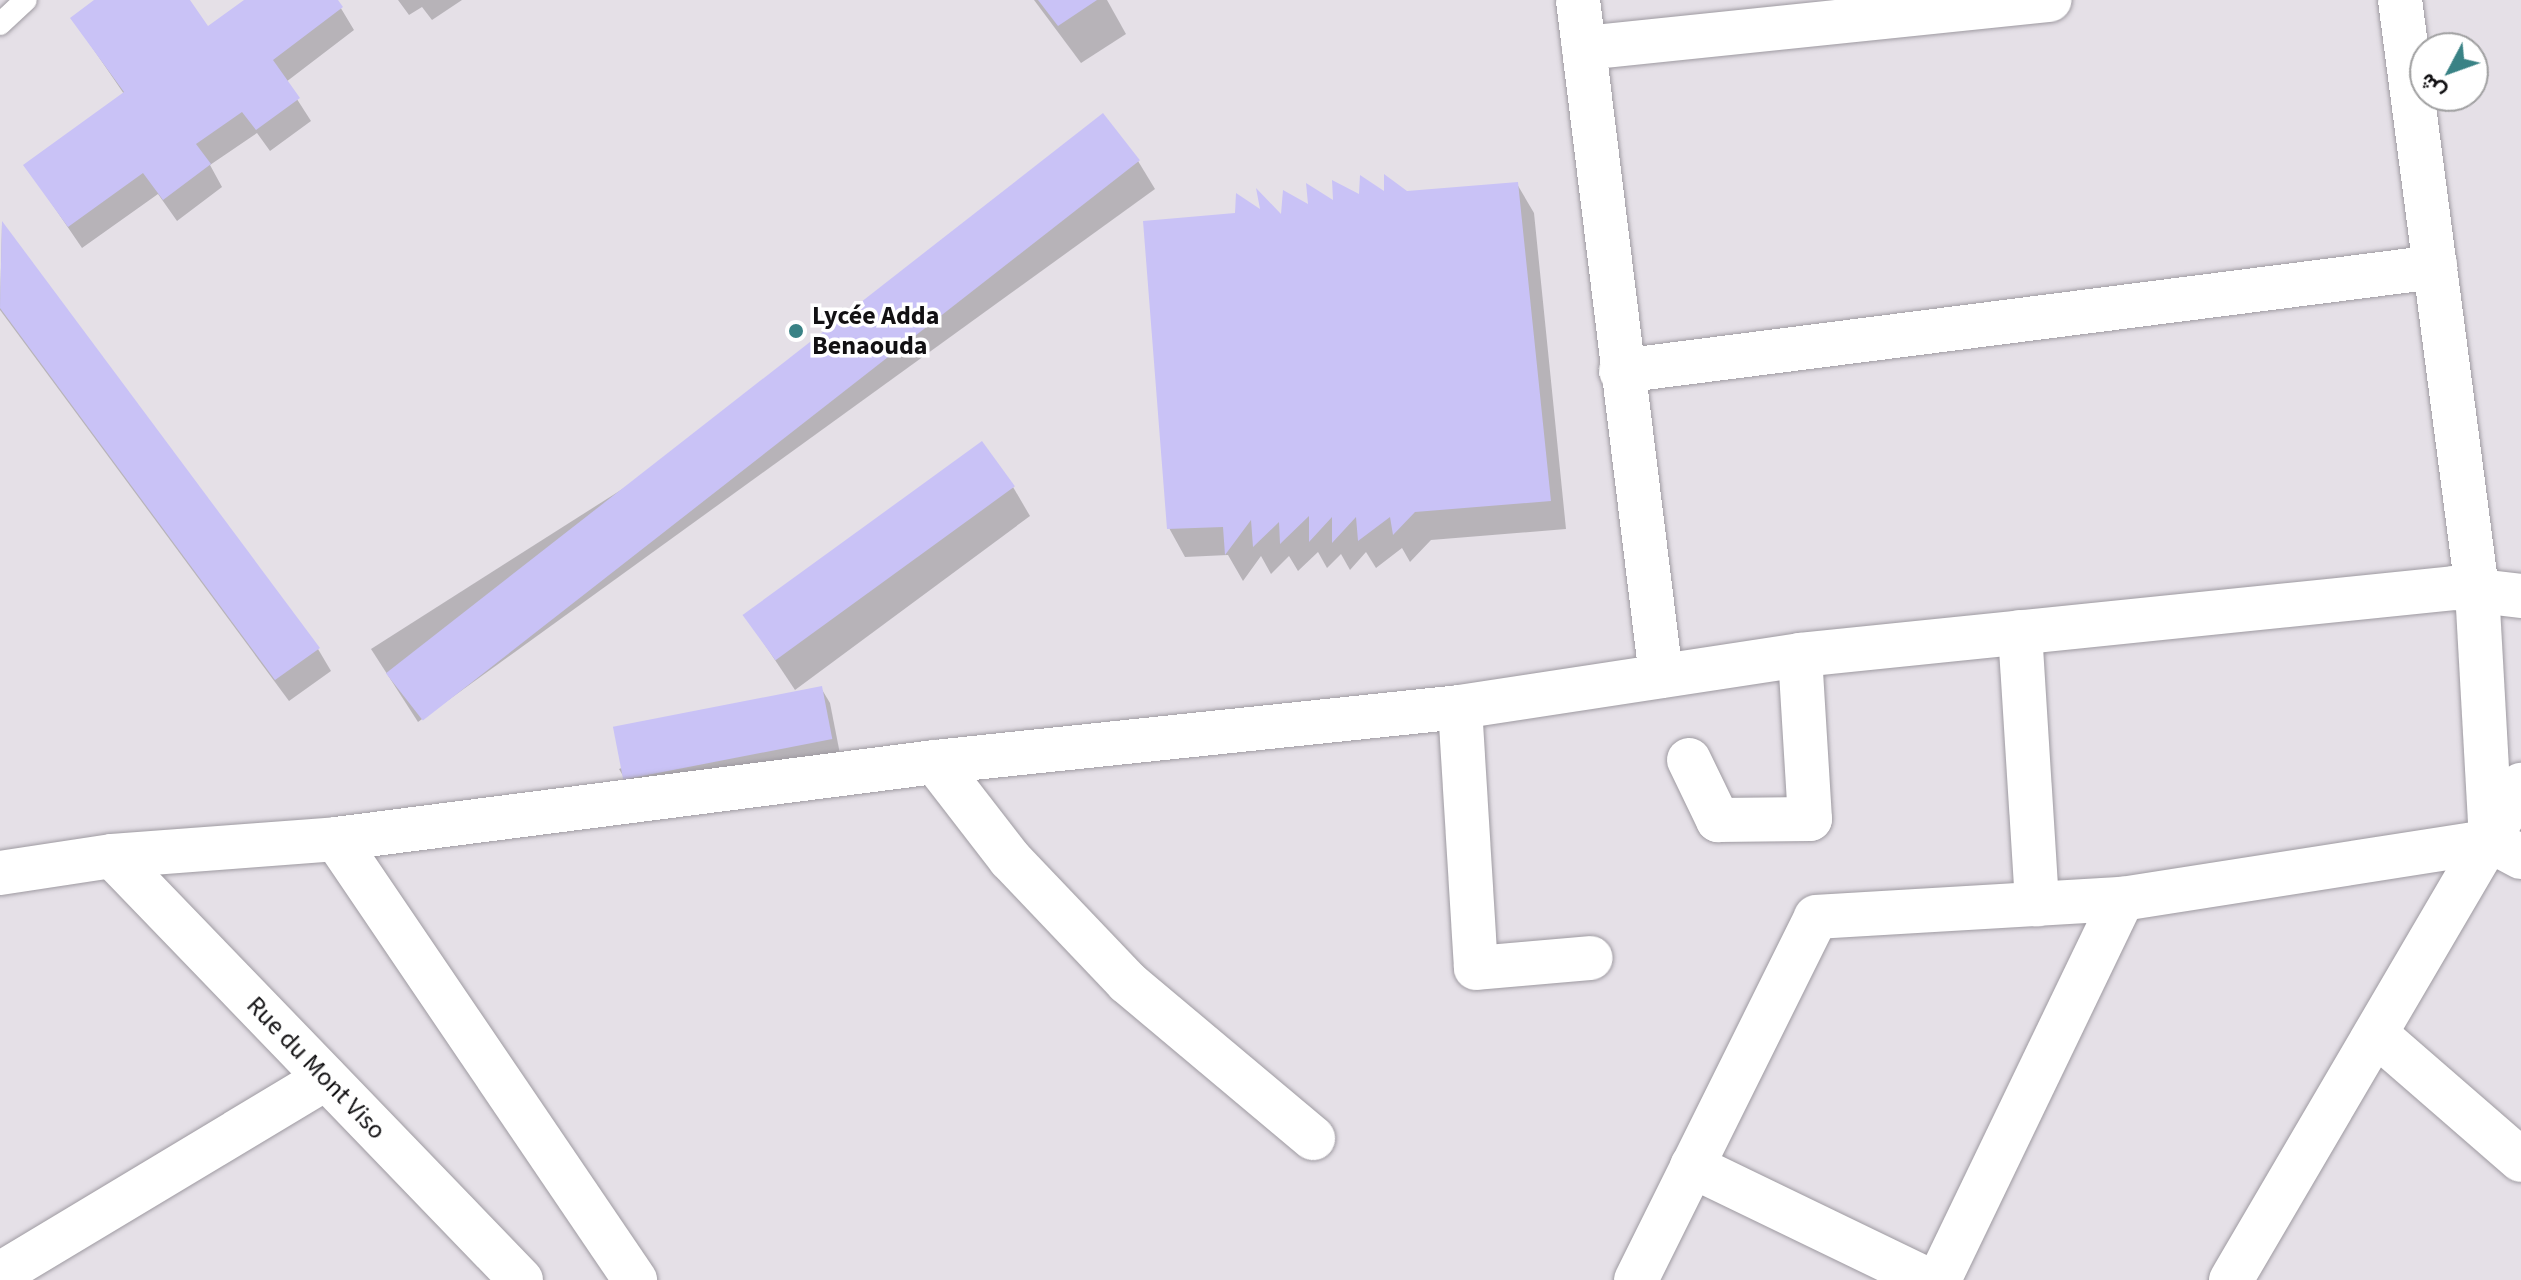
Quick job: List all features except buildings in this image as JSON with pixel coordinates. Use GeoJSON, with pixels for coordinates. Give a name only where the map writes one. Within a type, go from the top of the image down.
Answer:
{"type":"FeatureCollection","features":[{"type":"Feature","properties":{"kind":"street"},"geometry":{"type":"LineString","coordinates":[[1578,0],[1621,371],[1661,676]]}},
{"type":"Feature","properties":{"kind":"street"},"geometry":{"type":"LineString","coordinates":[[1584,48],[2050,0]]}},
{"type":"Feature","properties":{"kind":"street"},"geometry":{"type":"LineString","coordinates":[[2400,0],[2477,590],[2506,849]]}},
{"type":"Feature","properties":{"kind":"street"},"geometry":{"type":"LineString","coordinates":[[1621,371],[2435,267]]}},
{"type":"Feature","properties":{"kind":"street"},"geometry":{"type":"LineString","coordinates":[[0,873],[112,856],[336,839],[935,762],[1460,707],[1800,655],[2454,588],[2521,596]]}},
{"type":"Feature","properties":{"kind":"street"},"geometry":{"type":"LineString","coordinates":[[2020,632],[2037,904]]}},
{"type":"Feature","properties":{"kind":"street"},"geometry":{"type":"LineString","coordinates":[[1689,760],[1718,820],[1810,819],[1800,655]]}},
{"type":"Feature","properties":{"kind":"street"},"geometry":{"type":"LineString","coordinates":[[1460,707],[1476,968],[1591,958]]}},
{"type":"Feature","properties":{"kind":"street"},"geometry":{"type":"LineString","coordinates":[[935,762],[1010,859],[1127,982],[1313,1138]]}},
{"type":"Feature","properties":{"kind":"street"},"geometry":{"type":"LineString","coordinates":[[2231,1280],[2376,1034],[2506,849],[2521,785]]}},
{"type":"Feature","properties":{"kind":"street"},"geometry":{"type":"LineString","coordinates":[[336,839],[635,1280]]}},
{"type":"Feature","properties":{"kind":"street"},"geometry":{"type":"LineString","coordinates":[[1636,1280],[1816,917],[2122,899],[2506,849]]}},
{"type":"Feature","properties":{"kind":"street","name":"Rue du Mont Viso"},"geometry":{"type":"LineString","coordinates":[[112,856],[521,1280]]}},
{"type":"Feature","properties":{"kind":"street"},"geometry":{"type":"LineString","coordinates":[[1939,1280],[2122,899]]}},
{"type":"Feature","properties":{"kind":"street"},"geometry":{"type":"LineString","coordinates":[[2376,1034],[2521,1160]]}},
{"type":"Feature","properties":{"kind":"street"},"geometry":{"type":"LineString","coordinates":[[0,1274],[326,1078]]}},
{"type":"Feature","properties":{"kind":"street"},"geometry":{"type":"LineString","coordinates":[[1692,1166],[1928,1280]]}},
{"type":"Feature","properties":{"kind":"lane"},"geometry":{"type":"LineString","coordinates":[[0,24],[26,0]]}},
{"type":"Feature","properties":{"kind":"place","name":"Lycée Adda Benaouda"},"geometry":{"type":"Point","coordinates":[796,331]}}]}
